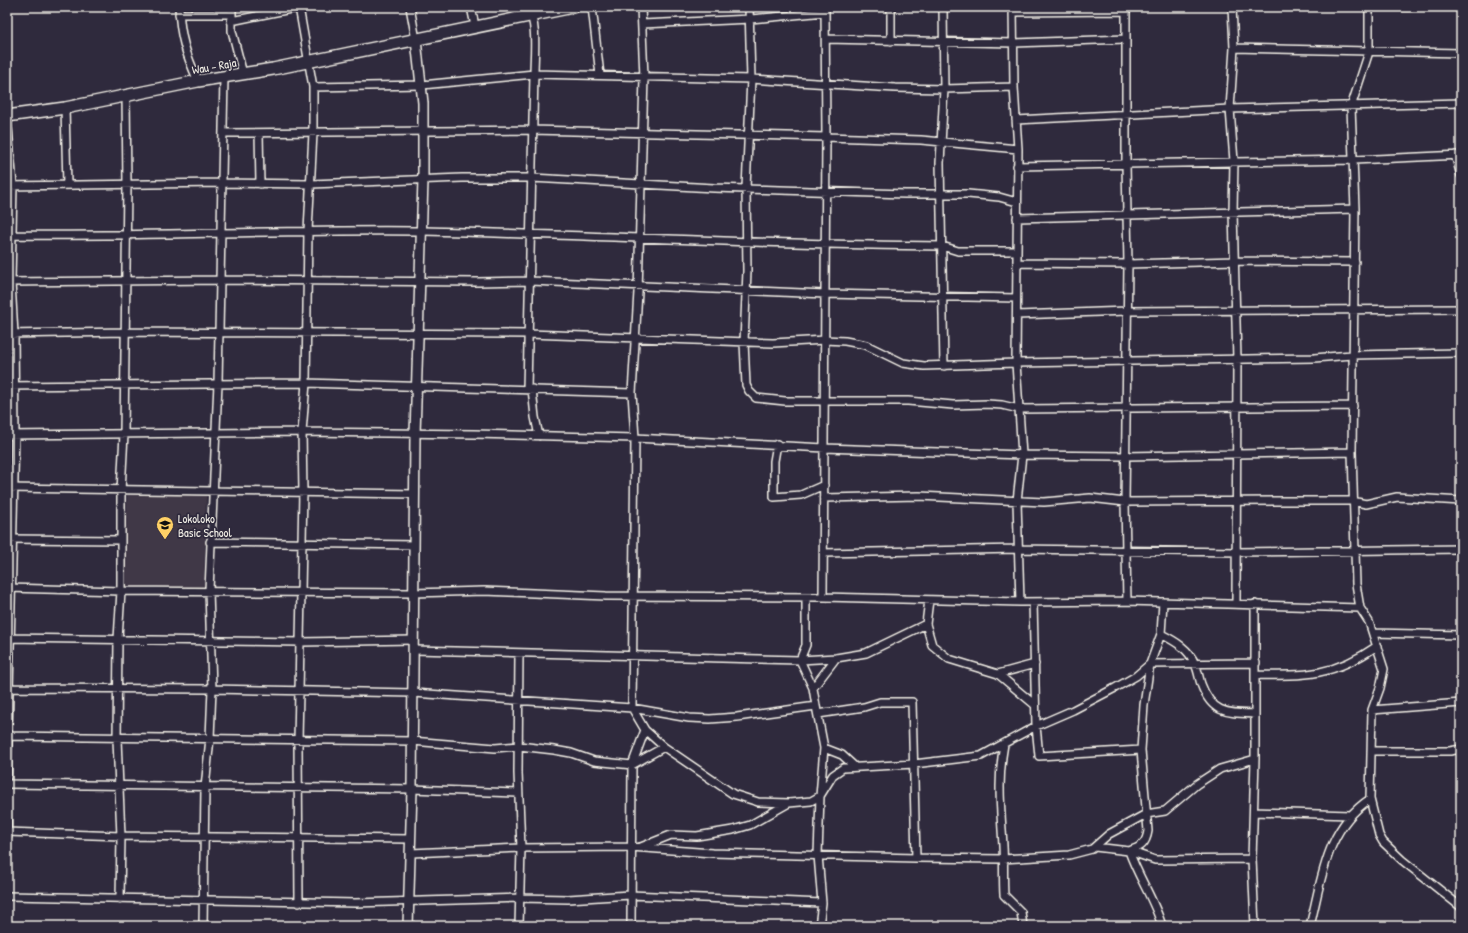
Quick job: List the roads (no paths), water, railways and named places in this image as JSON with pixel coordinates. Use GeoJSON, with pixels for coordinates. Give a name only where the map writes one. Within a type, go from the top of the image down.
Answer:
{"type":"FeatureCollection","features":[{"type":"Feature","properties":{"kind":"main road","name":"Wau - Raja"},"geometry":{"type":"LineString","coordinates":[[7,116],[65,108],[198,81],[308,62],[420,39],[530,11],[573,7]]}},
{"type":"Feature","properties":{"kind":"street"},"geometry":{"type":"LineString","coordinates":[[198,81],[180,33],[179,10],[232,14],[299,7],[313,87],[313,133],[308,231],[306,384],[302,432],[302,591],[298,741],[300,837],[299,903]]}},
{"type":"Feature","properties":{"kind":"street"},"geometry":{"type":"LineString","coordinates":[[408,926],[414,650],[413,593],[415,434],[423,180],[420,39],[410,7]]}},
{"type":"Feature","properties":{"kind":"street"},"geometry":{"type":"LineString","coordinates":[[471,7],[475,26]]}},
{"type":"Feature","properties":{"kind":"street"},"geometry":{"type":"LineString","coordinates":[[592,7],[600,75]]}},
{"type":"Feature","properties":{"kind":"street"},"geometry":{"type":"LineString","coordinates":[[641,7],[644,77],[638,286],[632,393],[635,438],[632,708],[645,730],[664,747],[733,794],[758,802],[789,803],[811,800],[820,796],[833,775],[843,768],[854,766],[914,764],[974,758],[1115,688],[1136,676],[1150,664],[1256,663]]}},
{"type":"Feature","properties":{"kind":"street"},"geometry":{"type":"LineString","coordinates":[[749,7],[751,19],[752,79],[746,188],[746,290],[744,342],[746,385],[749,391],[756,398],[785,401],[825,402],[908,401],[953,405],[1002,405],[1019,409],[1353,406]]}},
{"type":"Feature","properties":{"kind":"street"},"geometry":{"type":"LineString","coordinates":[[891,7],[891,41]]}},
{"type":"Feature","properties":{"kind":"street"},"geometry":{"type":"LineString","coordinates":[[943,7],[944,89],[940,195],[944,366]]}},
{"type":"Feature","properties":{"kind":"street"},"geometry":{"type":"LineString","coordinates":[[1232,7],[1234,48],[1230,109],[1234,161],[1233,212],[1237,359],[1238,552],[1236,604]]}},
{"type":"Feature","properties":{"kind":"street"},"geometry":{"type":"LineString","coordinates":[[1369,7],[1369,52],[1351,107],[1355,209],[1352,355],[1352,501],[1354,551],[1356,584],[1360,608],[1369,622],[1384,669],[1380,688],[1372,710],[1370,799],[1378,835],[1383,842],[1402,860],[1461,907]]}},
{"type":"Feature","properties":{"kind":"street"},"geometry":{"type":"LineString","coordinates":[[1386,7],[1409,7]]}},
{"type":"Feature","properties":{"kind":"street"},"geometry":{"type":"LineString","coordinates":[[642,24],[751,19],[825,9],[826,246],[823,597]]}},
{"type":"Feature","properties":{"kind":"street"},"geometry":{"type":"LineString","coordinates":[[1020,602],[1017,501],[1022,454],[1016,362],[1018,149],[1014,87],[1013,9],[1126,9],[1126,164],[1128,264],[1125,502],[1127,601]]}},
{"type":"Feature","properties":{"kind":"street"},"geometry":{"type":"LineString","coordinates":[[530,11],[534,74],[529,389],[539,436]]}},
{"type":"Feature","properties":{"kind":"street"},"geometry":{"type":"LineString","coordinates":[[232,14],[235,48],[243,74]]}},
{"type":"Feature","properties":{"kind":"street"},"geometry":{"type":"LineString","coordinates":[[826,39],[1014,43],[1126,39]]}},
{"type":"Feature","properties":{"kind":"street"},"geometry":{"type":"LineString","coordinates":[[1234,48],[1461,53]]}},
{"type":"Feature","properties":{"kind":"street"},"geometry":{"type":"LineString","coordinates":[[313,87],[422,85],[534,74],[644,77],[675,76],[826,83],[870,87],[944,89],[1014,87]]}},
{"type":"Feature","properties":{"kind":"street"},"geometry":{"type":"LineString","coordinates":[[203,926],[206,837],[205,788],[210,738],[212,689],[209,590],[212,491],[218,384],[224,77]]}},
{"type":"Feature","properties":{"kind":"street"},"geometry":{"type":"LineString","coordinates":[[120,899],[121,836],[117,739],[128,185],[126,96]]}},
{"type":"Feature","properties":{"kind":"street"},"geometry":{"type":"LineString","coordinates":[[1016,120],[1126,116],[1230,109],[1461,103]]}},
{"type":"Feature","properties":{"kind":"street"},"geometry":{"type":"LineString","coordinates":[[65,108],[67,185]]}},
{"type":"Feature","properties":{"kind":"street"},"geometry":{"type":"LineString","coordinates":[[7,116],[14,235],[9,282],[11,386],[15,435],[10,488],[7,777]]}},
{"type":"Feature","properties":{"kind":"street"},"geometry":{"type":"LineString","coordinates":[[224,133],[532,130],[826,137],[942,142],[1018,149]]}},
{"type":"Feature","properties":{"kind":"street"},"geometry":{"type":"LineString","coordinates":[[259,133],[260,184]]}},
{"type":"Feature","properties":{"kind":"street"},"geometry":{"type":"LineString","coordinates":[[1018,166],[1354,160],[1458,155],[1461,175]]}},
{"type":"Feature","properties":{"kind":"street"},"geometry":{"type":"LineString","coordinates":[[10,186],[221,183],[310,184],[532,178],[746,188],[991,196],[1018,202]]}},
{"type":"Feature","properties":{"kind":"street"},"geometry":{"type":"LineString","coordinates":[[1017,218],[1355,209]]}},
{"type":"Feature","properties":{"kind":"street"},"geometry":{"type":"LineString","coordinates":[[14,235],[422,231],[639,237],[826,246],[942,246],[958,251],[1017,250]]}},
{"type":"Feature","properties":{"kind":"street"},"geometry":{"type":"LineString","coordinates":[[1017,263],[1128,264],[1235,261],[1355,262]]}},
{"type":"Feature","properties":{"kind":"street"},"geometry":{"type":"LineString","coordinates":[[9,282],[220,280],[531,281],[825,294],[1016,298]]}},
{"type":"Feature","properties":{"kind":"street"},"geometry":{"type":"LineString","coordinates":[[1017,315],[1127,311],[1461,309]]}},
{"type":"Feature","properties":{"kind":"street"},"geometry":{"type":"LineString","coordinates":[[11,334],[125,332],[218,334],[419,333],[529,334],[773,343],[825,340],[844,341],[866,345],[903,363],[924,366],[1016,362],[1314,358],[1352,355],[1461,354]]}},
{"type":"Feature","properties":{"kind":"street"},"geometry":{"type":"LineString","coordinates":[[11,386],[306,384],[632,393]]}},
{"type":"Feature","properties":{"kind":"street"},"geometry":{"type":"LineString","coordinates":[[7,435],[302,432],[539,436],[635,438],[777,444],[824,448],[1126,456],[1352,452]]}},
{"type":"Feature","properties":{"kind":"street"},"geometry":{"type":"LineString","coordinates":[[777,444],[774,461],[774,497],[801,494],[824,485]]}},
{"type":"Feature","properties":{"kind":"street"},"geometry":{"type":"LineString","coordinates":[[10,488],[121,491],[415,494]]}},
{"type":"Feature","properties":{"kind":"street"},"geometry":{"type":"LineString","coordinates":[[824,498],[919,496],[1044,502],[1090,498],[1125,502],[1352,501],[1366,504],[1397,497],[1461,501]]}},
{"type":"Feature","properties":{"kind":"street"},"geometry":{"type":"LineString","coordinates":[[10,539],[121,540]]}},
{"type":"Feature","properties":{"kind":"street"},"geometry":{"type":"LineString","coordinates":[[210,542],[414,545]]}},
{"type":"Feature","properties":{"kind":"street"},"geometry":{"type":"LineString","coordinates":[[824,553],[1018,549],[1238,552],[1461,549]]}},
{"type":"Feature","properties":{"kind":"street"},"geometry":{"type":"LineString","coordinates":[[10,588],[121,591],[209,590],[413,593],[484,591],[634,597],[823,597],[1020,602],[1127,601],[1360,608]]}},
{"type":"Feature","properties":{"kind":"street"},"geometry":{"type":"LineString","coordinates":[[806,597],[806,645],[800,660],[813,688],[824,748],[820,796],[818,855],[822,903],[819,926]]}},
{"type":"Feature","properties":{"kind":"street"},"geometry":{"type":"LineString","coordinates":[[928,600],[926,624],[932,645],[949,658],[998,674],[1035,705]]}},
{"type":"Feature","properties":{"kind":"street"},"geometry":{"type":"LineString","coordinates":[[1033,602],[1035,705],[1039,756],[1141,750]]}},
{"type":"Feature","properties":{"kind":"street"},"geometry":{"type":"LineString","coordinates":[[1129,850],[1141,847],[1147,838],[1148,831],[1141,750],[1144,705],[1150,664],[1161,634],[1163,602]]}},
{"type":"Feature","properties":{"kind":"street"},"geometry":{"type":"LineString","coordinates":[[1255,604],[1256,675],[1252,859],[1255,926]]}},
{"type":"Feature","properties":{"kind":"street"},"geometry":{"type":"LineString","coordinates":[[414,650],[519,654],[633,654],[800,660],[836,658],[866,653],[926,624]]}},
{"type":"Feature","properties":{"kind":"street"},"geometry":{"type":"LineString","coordinates":[[1373,633],[1461,635]]}},
{"type":"Feature","properties":{"kind":"street"},"geometry":{"type":"LineString","coordinates":[[1161,634],[1177,642],[1195,663],[1201,684],[1212,705],[1231,713],[1255,714]]}},
{"type":"Feature","properties":{"kind":"street"},"geometry":{"type":"LineString","coordinates":[[9,639],[301,642],[413,640]]}},
{"type":"Feature","properties":{"kind":"street"},"geometry":{"type":"LineString","coordinates":[[1256,675],[1308,675],[1327,672],[1377,646]]}},
{"type":"Feature","properties":{"kind":"street"},"geometry":{"type":"LineString","coordinates":[[519,654],[518,793],[521,848],[519,926]]}},
{"type":"Feature","properties":{"kind":"street"},"geometry":{"type":"LineString","coordinates":[[813,688],[836,658]]}},
{"type":"Feature","properties":{"kind":"street"},"geometry":{"type":"LineString","coordinates":[[998,674],[1035,664]]}},
{"type":"Feature","properties":{"kind":"street"},"geometry":{"type":"LineString","coordinates":[[8,688],[212,689],[413,693],[632,708],[684,718],[710,719],[737,717],[816,706]]}},
{"type":"Feature","properties":{"kind":"street"},"geometry":{"type":"LineString","coordinates":[[818,714],[864,707],[880,702],[912,702],[916,858]]}},
{"type":"Feature","properties":{"kind":"street"},"geometry":{"type":"LineString","coordinates":[[1372,710],[1461,703]]}},
{"type":"Feature","properties":{"kind":"street"},"geometry":{"type":"LineString","coordinates":[[631,926],[630,895],[635,847],[632,765],[645,730]]}},
{"type":"Feature","properties":{"kind":"street"},"geometry":{"type":"LineString","coordinates":[[8,736],[117,739],[210,738],[298,741],[412,741],[495,748],[519,746],[571,752],[594,761],[632,765],[664,747]]}},
{"type":"Feature","properties":{"kind":"street"},"geometry":{"type":"LineString","coordinates":[[1004,744],[1000,766],[999,788],[1004,896],[1021,912],[1023,926]]}},
{"type":"Feature","properties":{"kind":"street"},"geometry":{"type":"LineString","coordinates":[[824,748],[842,755],[854,766]]}},
{"type":"Feature","properties":{"kind":"street"},"geometry":{"type":"LineString","coordinates":[[1371,751],[1450,751],[1461,749]]}},
{"type":"Feature","properties":{"kind":"street"},"geometry":{"type":"LineString","coordinates":[[410,853],[521,848],[635,847],[712,853],[916,858],[1003,859],[1069,855],[1081,853],[1095,847],[1109,834],[1146,814],[1166,811],[1197,784],[1220,769],[1255,759]]}},
{"type":"Feature","properties":{"kind":"street"},"geometry":{"type":"LineString","coordinates":[[7,784],[205,788],[412,789],[518,793]]}},
{"type":"Feature","properties":{"kind":"street"},"geometry":{"type":"LineString","coordinates":[[1310,926],[1329,851],[1337,831],[1350,814],[1370,799]]}},
{"type":"Feature","properties":{"kind":"street"},"geometry":{"type":"LineString","coordinates":[[635,847],[671,835],[697,836],[733,830],[750,824],[789,803]]}},
{"type":"Feature","properties":{"kind":"street"},"geometry":{"type":"LineString","coordinates":[[1254,812],[1350,814]]}},
{"type":"Feature","properties":{"kind":"street"},"geometry":{"type":"LineString","coordinates":[[7,820],[7,833],[121,836],[411,839]]}},
{"type":"Feature","properties":{"kind":"street"},"geometry":{"type":"LineString","coordinates":[[1095,847],[1129,850],[1155,860],[1252,859]]}},
{"type":"Feature","properties":{"kind":"street"},"geometry":{"type":"LineString","coordinates":[[1129,850],[1135,868],[1155,906],[1162,926]]}},
{"type":"Feature","properties":{"kind":"street"},"geometry":{"type":"LineString","coordinates":[[7,896],[355,903],[520,898],[568,899],[630,895],[822,903]]}},
{"type":"Feature","properties":{"kind":"place","name":"Lokoloko Basic School"},"geometry":{"type":"Point","coordinates":[165,540]}}]}
